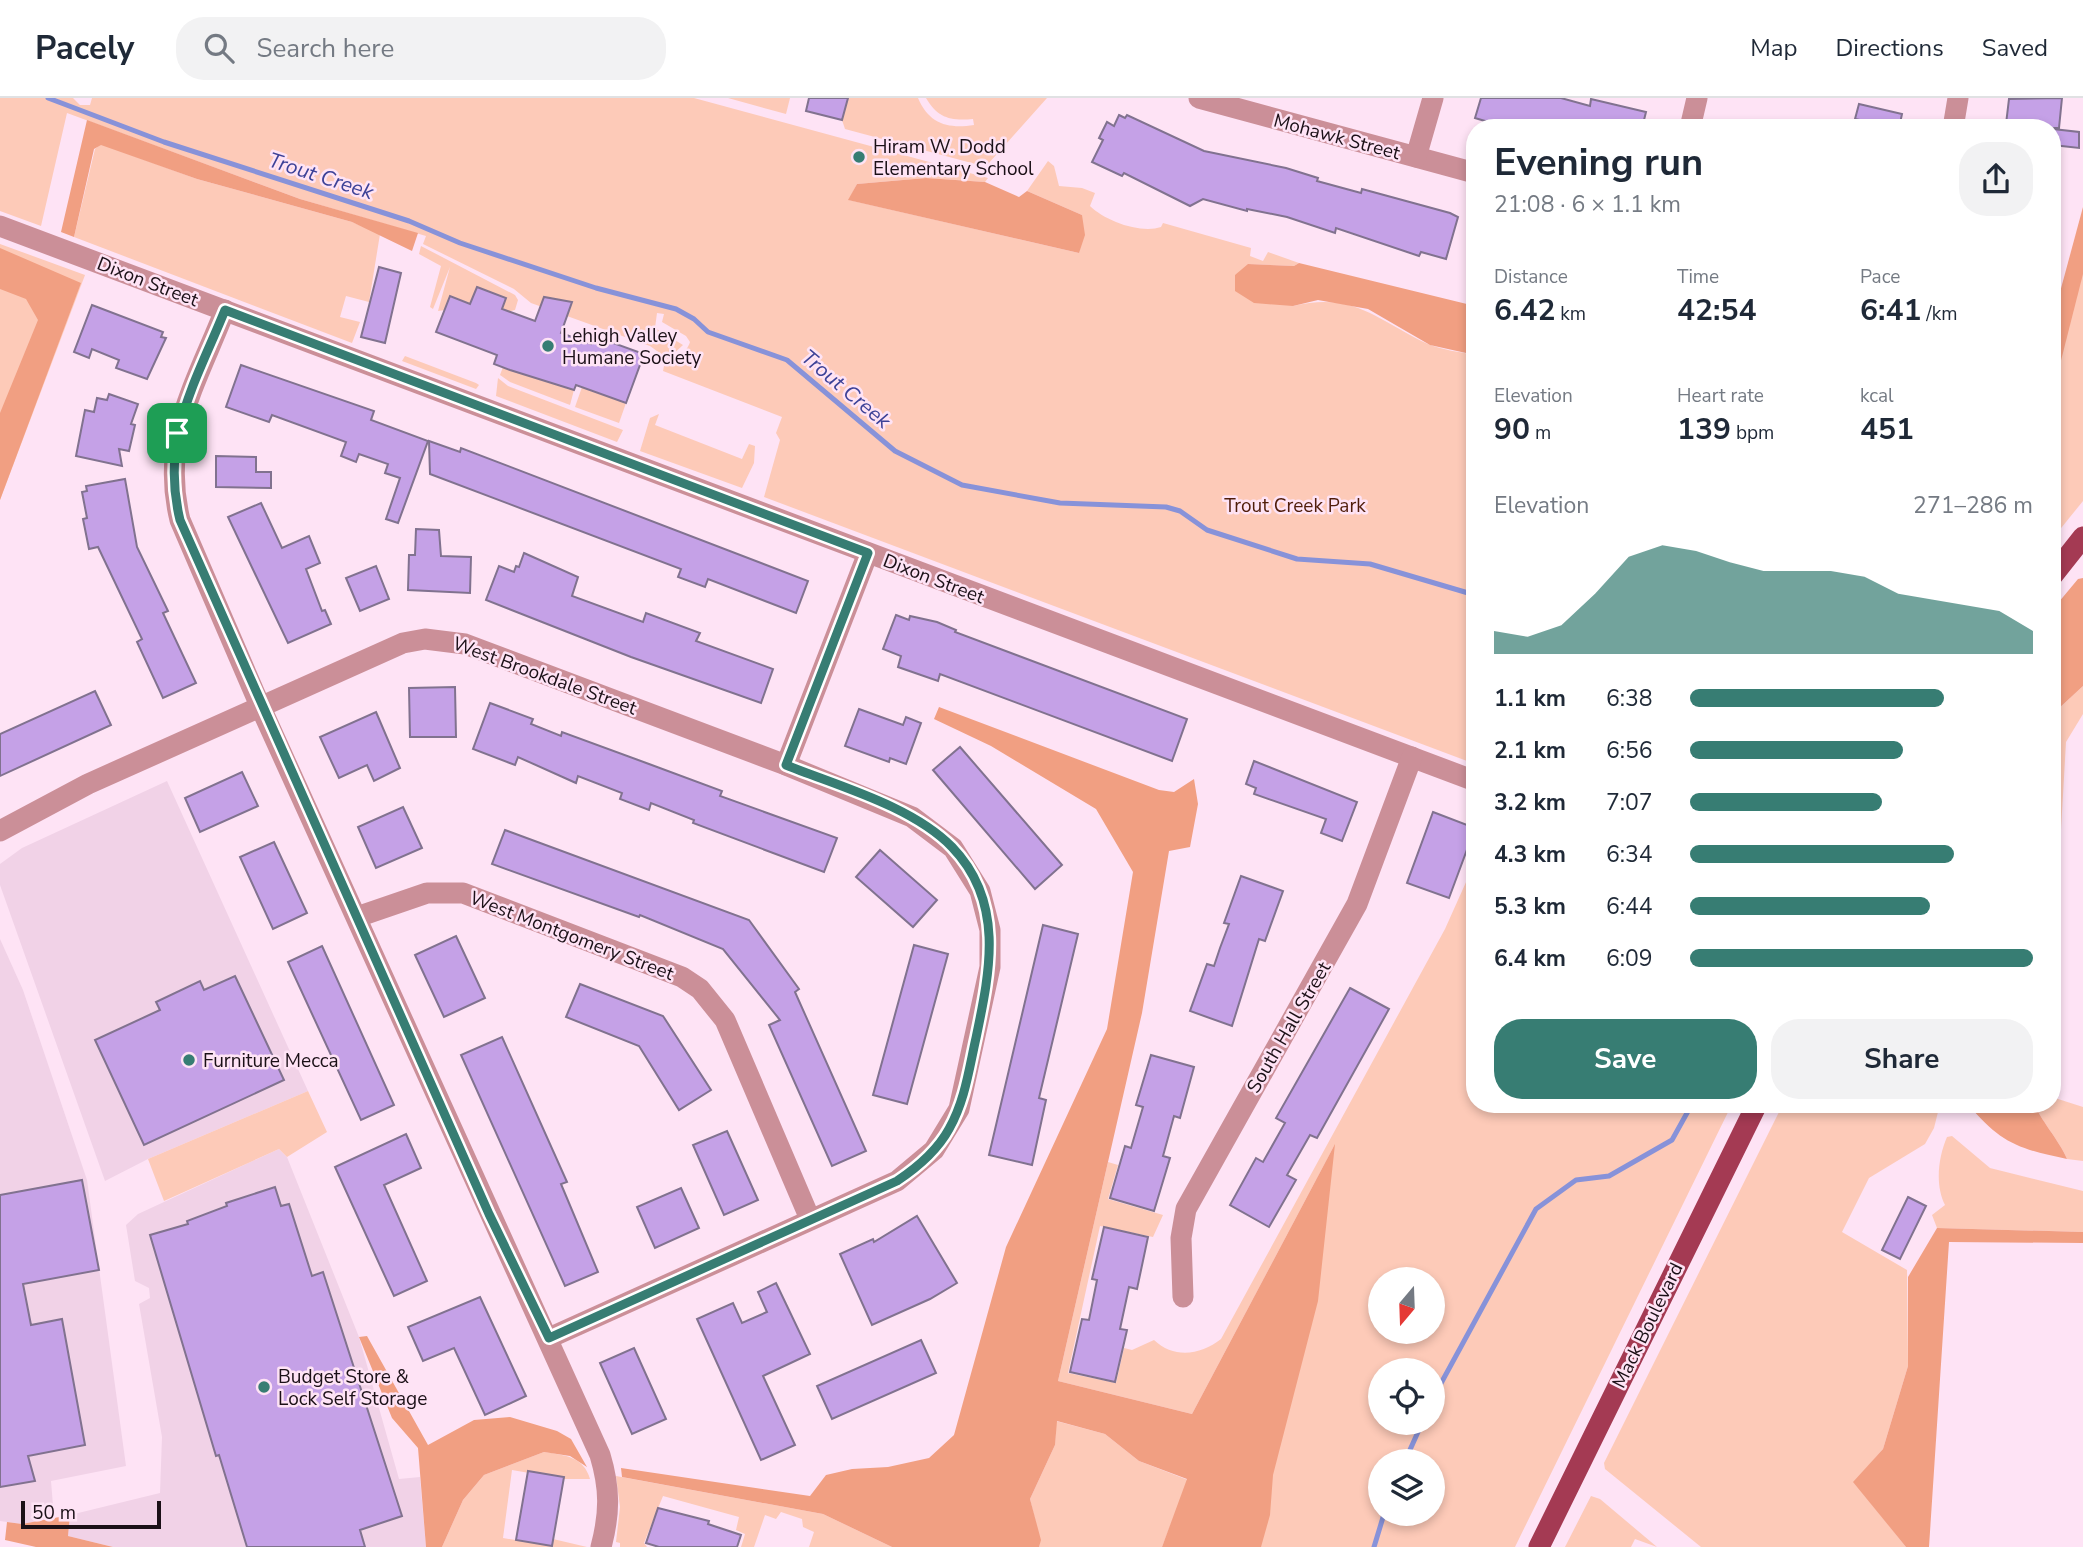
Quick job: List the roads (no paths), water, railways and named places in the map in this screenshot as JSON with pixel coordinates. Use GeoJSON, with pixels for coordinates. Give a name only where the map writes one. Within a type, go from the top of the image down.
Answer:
{"type":"FeatureCollection","features":[{"type":"Feature","properties":{"kind":"main road"},"geometry":{"type":"LineString","coordinates":[[2061,565],[2083,537]]}},
{"type":"Feature","properties":{"kind":"main road","name":"Mack Boulevard"},"geometry":{"type":"LineString","coordinates":[[1539,1547],[1753,1113]]}},
{"type":"Feature","properties":{"kind":"street","name":"Mohawk Street"},"geometry":{"type":"LineString","coordinates":[[1199,98],[1466,171]]}},
{"type":"Feature","properties":{"kind":"street"},"geometry":{"type":"LineString","coordinates":[[1416,157],[1433,98]]}},
{"type":"Feature","properties":{"kind":"street"},"geometry":{"type":"LineString","coordinates":[[1692,119],[1697,98]]}},
{"type":"Feature","properties":{"kind":"street"},"geometry":{"type":"LineString","coordinates":[[1954,119],[1958,98]]}},
{"type":"Feature","properties":{"kind":"street","name":"Dixon Street"},"geometry":{"type":"LineString","coordinates":[[0,226],[1466,778]]}},
{"type":"Feature","properties":{"kind":"street"},"geometry":{"type":"LineString","coordinates":[[225,310],[178,428],[172,466],[173,493],[180,520],[261,708],[489,1214],[549,1338],[606,1474],[609,1513],[601,1547]]}},
{"type":"Feature","properties":{"kind":"street"},"geometry":{"type":"LineString","coordinates":[[786,765],[868,553]]}},
{"type":"Feature","properties":{"kind":"street","name":"West Brookdale Street"},"geometry":{"type":"LineString","coordinates":[[0,831],[88,784],[404,643],[446,639],[786,765],[912,817],[934,831],[953,848],[980,891],[991,941],[990,967],[966,1086],[948,1131],[917,1167],[897,1181],[549,1338]]}},
{"type":"Feature","properties":{"kind":"street","name":"South Hall Street"},"geometry":{"type":"LineString","coordinates":[[1183,1297],[1181,1238],[1186,1209],[1357,904],[1412,758]]}},
{"type":"Feature","properties":{"kind":"street","name":"West Montgomery Street"},"geometry":{"type":"LineString","coordinates":[[357,917],[427,893],[463,893],[682,977],[700,989],[725,1020],[810,1219]]}},
{"type":"Feature","properties":{"kind":"waterway","name":"Trout Creek"},"geometry":{"type":"LineString","coordinates":[[48,98],[164,142],[409,221],[460,243],[596,288],[676,309],[694,319],[708,332],[787,360],[895,451],[962,485],[1060,503],[1166,507],[1180,511],[1207,530],[1297,559],[1370,564],[1466,592]]}},
{"type":"Feature","properties":{"kind":"waterway","name":"Trout Creek"},"geometry":{"type":"LineString","coordinates":[[1445,1376],[1536,1209],[1576,1180],[1609,1176],[1672,1140],[1687,1113]]}},
{"type":"Feature","properties":{"kind":"waterway","name":"Trout Creek"},"geometry":{"type":"LineString","coordinates":[[1410,1449],[1417,1435]]}},
{"type":"Feature","properties":{"kind":"waterway","name":"Trout Creek"},"geometry":{"type":"LineString","coordinates":[[1374,1547],[1380,1526]]}},
{"type":"Feature","properties":{"kind":"place","name":"Hiram W. Dodd Elementary School"},"geometry":{"type":"Point","coordinates":[859,157]}},
{"type":"Feature","properties":{"kind":"place","name":"Lehigh Valley Humane Society"},"geometry":{"type":"Point","coordinates":[548,346]}},
{"type":"Feature","properties":{"kind":"place","name":"Furniture Mecca"},"geometry":{"type":"Point","coordinates":[189,1060]}},
{"type":"Feature","properties":{"kind":"place","name":"Budget Store & Lock Self Storage"},"geometry":{"type":"Point","coordinates":[264,1387]}},
{"type":"Feature","properties":{"kind":"park label","name":"Trout Creek Park"},"geometry":{"type":"Point","coordinates":[1295,505]}}]}
